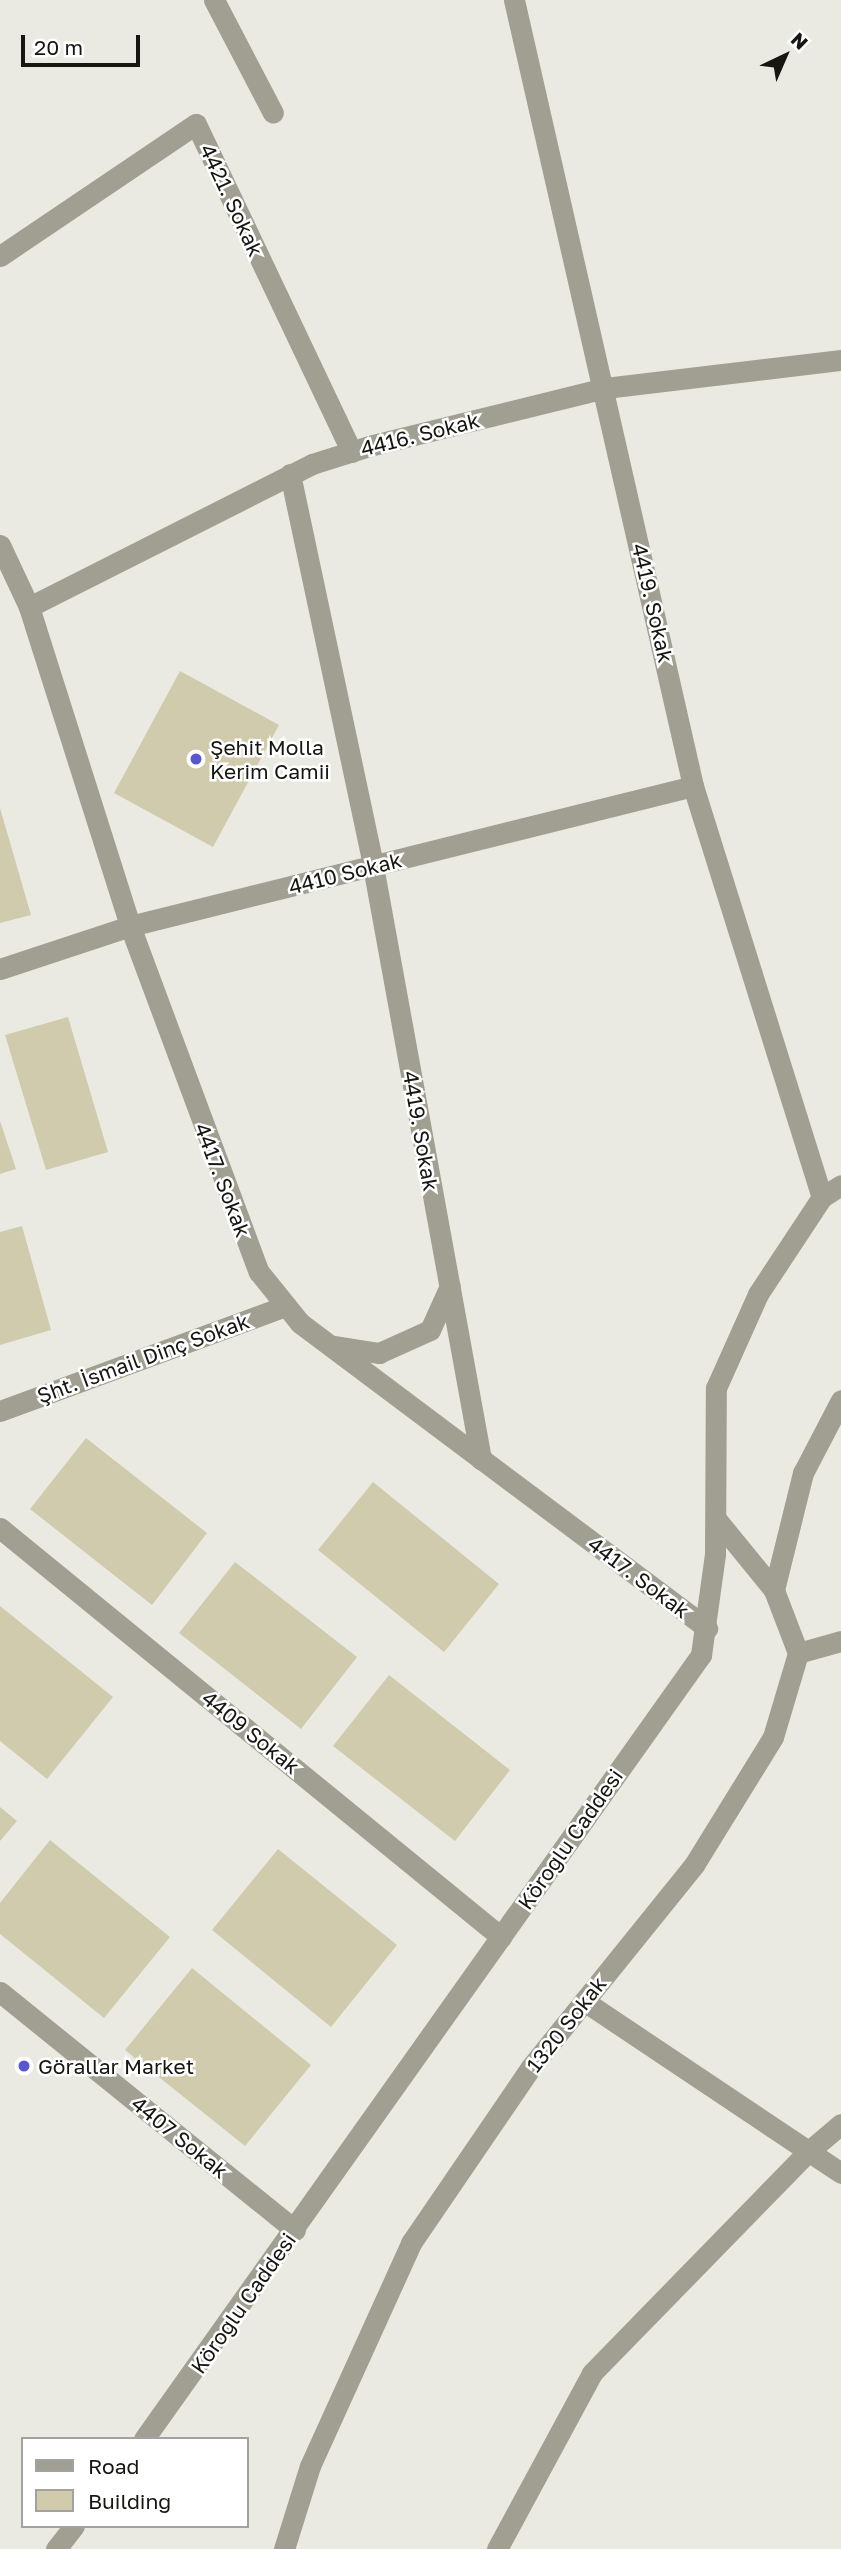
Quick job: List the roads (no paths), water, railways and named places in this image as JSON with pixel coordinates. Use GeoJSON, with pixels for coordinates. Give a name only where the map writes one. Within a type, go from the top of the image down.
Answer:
{"type":"FeatureCollection","features":[{"type":"Feature","properties":{"kind":"street"},"geometry":{"type":"LineString","coordinates":[[214,0],[273,113]]}},
{"type":"Feature","properties":{"kind":"street","name":"4419. Sokak"},"geometry":{"type":"LineString","coordinates":[[514,0],[694,786],[822,1197]]}},
{"type":"Feature","properties":{"kind":"street","name":"4421. Sokak"},"geometry":{"type":"LineString","coordinates":[[0,256],[196,124],[352,452]]}},
{"type":"Feature","properties":{"kind":"street","name":"4416. Sokak"},"geometry":{"type":"LineString","coordinates":[[29,607],[290,474],[352,452],[604,388],[841,360]]}},
{"type":"Feature","properties":{"kind":"street","name":"4419. Sokak"},"geometry":{"type":"LineString","coordinates":[[290,474],[373,866],[481,1459]]}},
{"type":"Feature","properties":{"kind":"street","name":"4417. Sokak"},"geometry":{"type":"LineString","coordinates":[[0,545],[29,607],[130,926],[234,1211],[259,1272],[286,1306],[330,1345],[707,1628]]}},
{"type":"Feature","properties":{"kind":"street","name":"4410 Sokak"},"geometry":{"type":"LineString","coordinates":[[0,970],[130,926],[694,786]]}},
{"type":"Feature","properties":{"kind":"street","name":"Köroğlu Caddesi"},"geometry":{"type":"LineString","coordinates":[[145,2437],[701,1655],[707,1628],[716,1519],[716,1388],[758,1294],[822,1197],[841,1185]]}},
{"type":"Feature","properties":{"kind":"street"},"geometry":{"type":"LineString","coordinates":[[330,1345],[379,1353],[430,1330],[450,1286]]}},
{"type":"Feature","properties":{"kind":"street","name":"Şht. İsmail Dinç Sokak"},"geometry":{"type":"LineString","coordinates":[[0,1411],[286,1306]]}},
{"type":"Feature","properties":{"kind":"street"},"geometry":{"type":"LineString","coordinates":[[774,1590],[803,1473],[841,1400]]}},
{"type":"Feature","properties":{"kind":"street"},"geometry":{"type":"LineString","coordinates":[[716,1519],[774,1590],[798,1653],[841,1641]]}},
{"type":"Feature","properties":{"kind":"street","name":"4409 Sokak"},"geometry":{"type":"LineString","coordinates":[[0,1528],[501,1937]]}},
{"type":"Feature","properties":{"kind":"street","name":"1320 Sokak"},"geometry":{"type":"LineString","coordinates":[[284,2549],[310,2466],[411,2243],[460,2167],[584,2001],[694,1865],[766,1748],[798,1653]]}},
{"type":"Feature","properties":{"kind":"street","name":"4407 Sokak"},"geometry":{"type":"LineString","coordinates":[[0,1992],[295,2230]]}},
{"type":"Feature","properties":{"kind":"street"},"geometry":{"type":"LineString","coordinates":[[584,2001],[841,2173]]}},
{"type":"Feature","properties":{"kind":"street"},"geometry":{"type":"LineString","coordinates":[[497,2549],[592,2373],[809,2151],[841,2124]]}},
{"type":"Feature","properties":{"kind":"street"},"geometry":{"type":"LineString","coordinates":[[56,2549],[72,2528]]}},
{"type":"Feature","properties":{"kind":"place","name":"Şehit Molla Kerim Camii"},"geometry":{"type":"Point","coordinates":[196,759]}},
{"type":"Feature","properties":{"kind":"place","name":"Görallar Market"},"geometry":{"type":"Point","coordinates":[24,2066]}}]}
